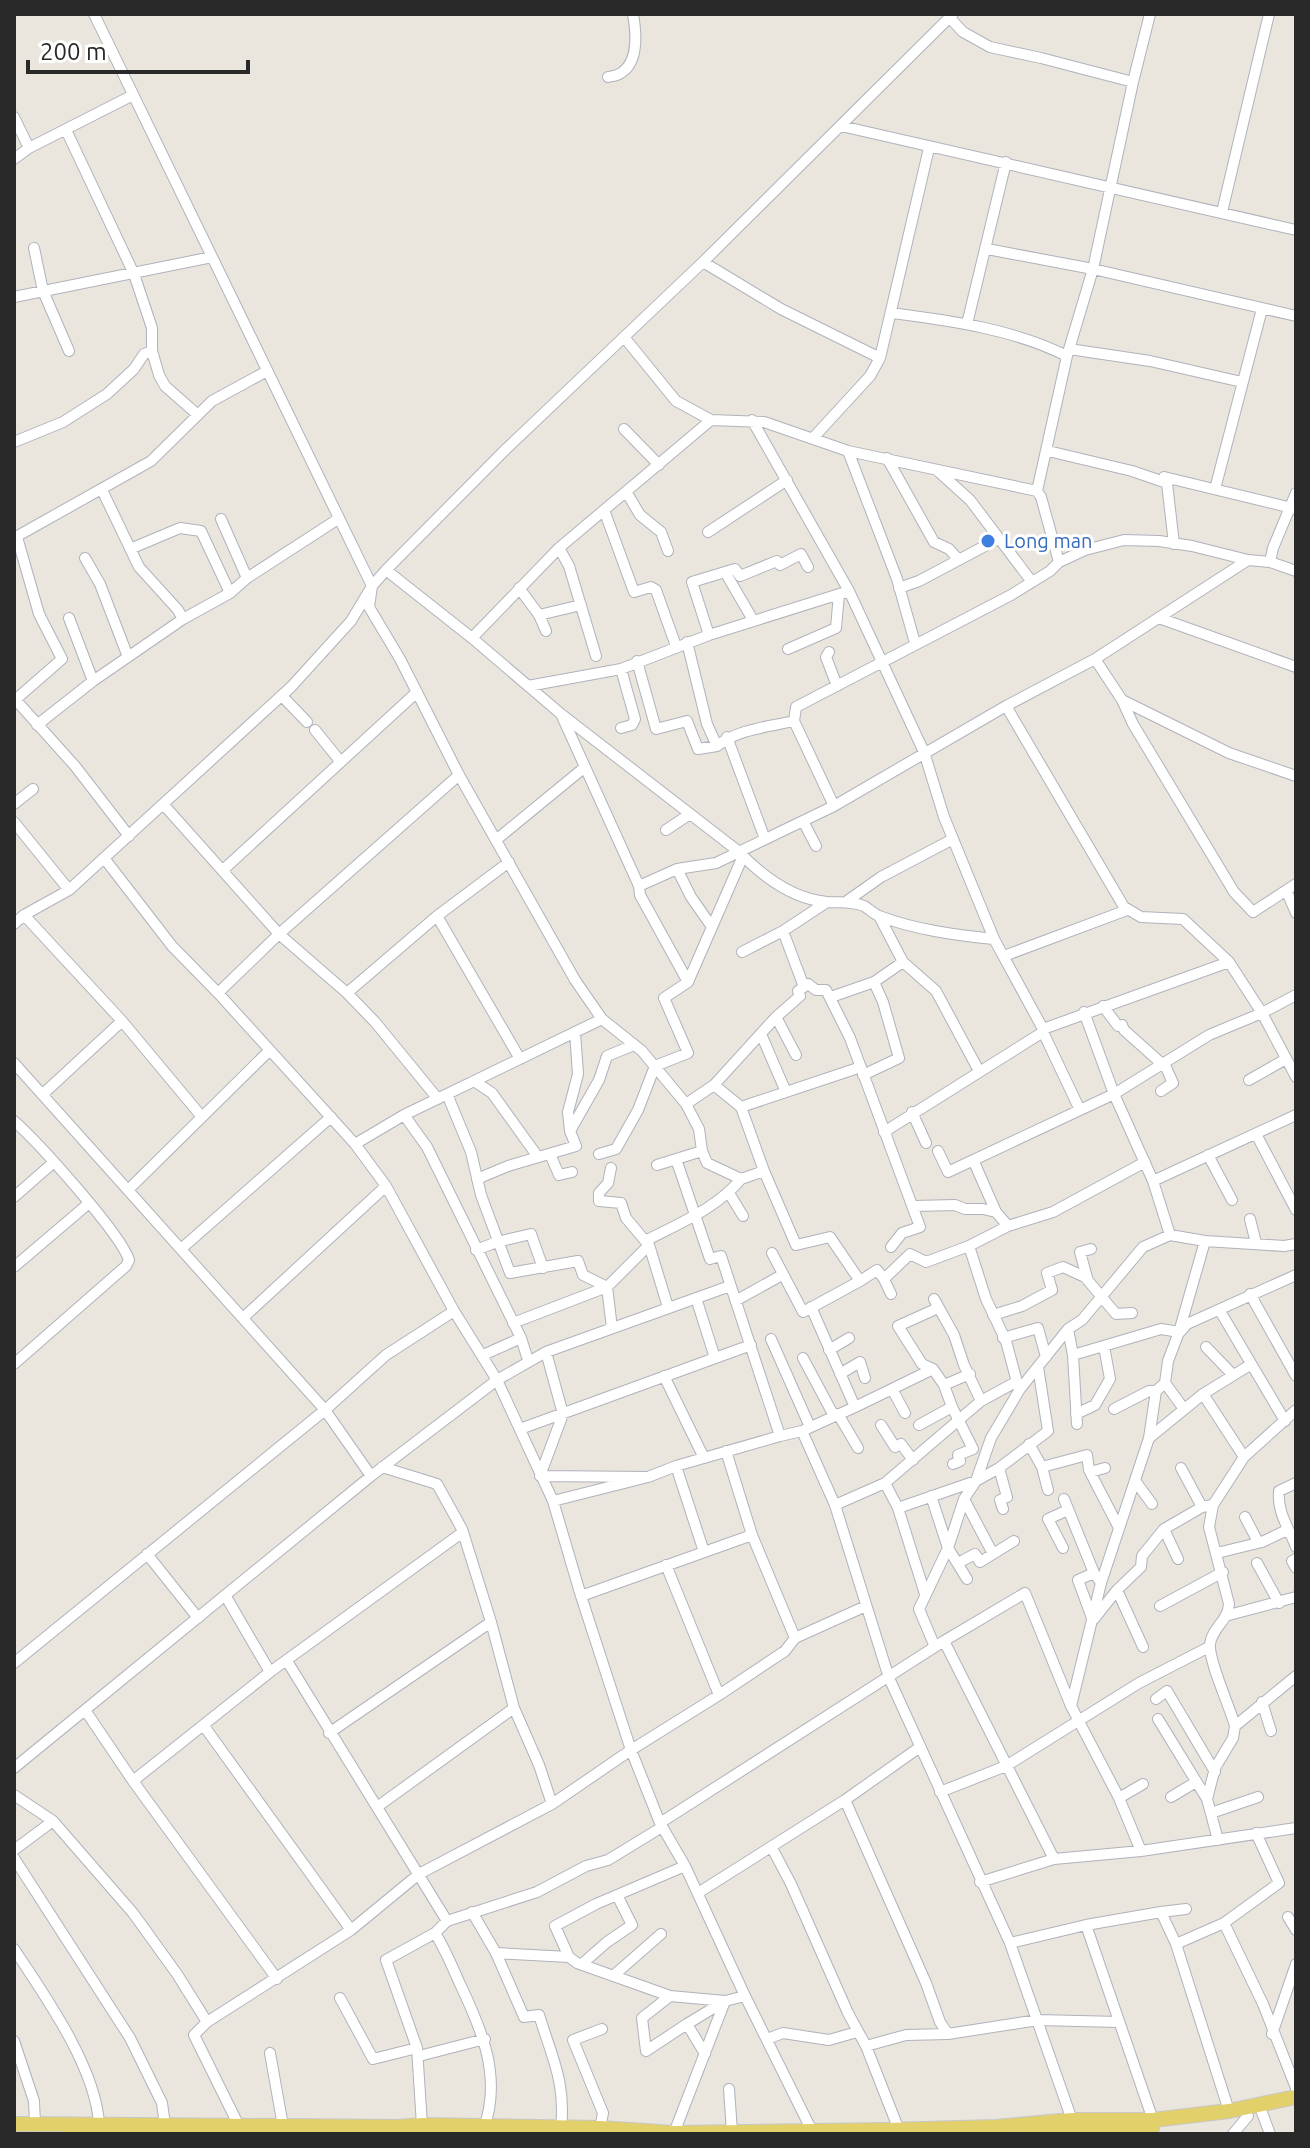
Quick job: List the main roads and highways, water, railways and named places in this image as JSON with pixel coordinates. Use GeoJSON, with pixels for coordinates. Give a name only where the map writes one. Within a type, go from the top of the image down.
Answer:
{"type":"FeatureCollection","features":[{"type":"Feature","properties":{"kind":"main road"},"geometry":{"type":"LineString","coordinates":[[988,2134],[1075,2129],[1296,2100]]}},
{"type":"Feature","properties":{"kind":"main road"},"geometry":{"type":"LineString","coordinates":[[14,2124],[283,2126],[347,2130],[422,2125],[600,2128],[674,2133],[996,2127],[1138,2132],[1255,2113],[1290,2105],[1296,2100]]}},
{"type":"Feature","properties":{"kind":"main road"},"geometry":{"type":"LineString","coordinates":[[14,2132],[190,2134]]}},
{"type":"Feature","properties":{"kind":"place","name":"Long man"},"geometry":{"type":"Point","coordinates":[988,541]}}]}
